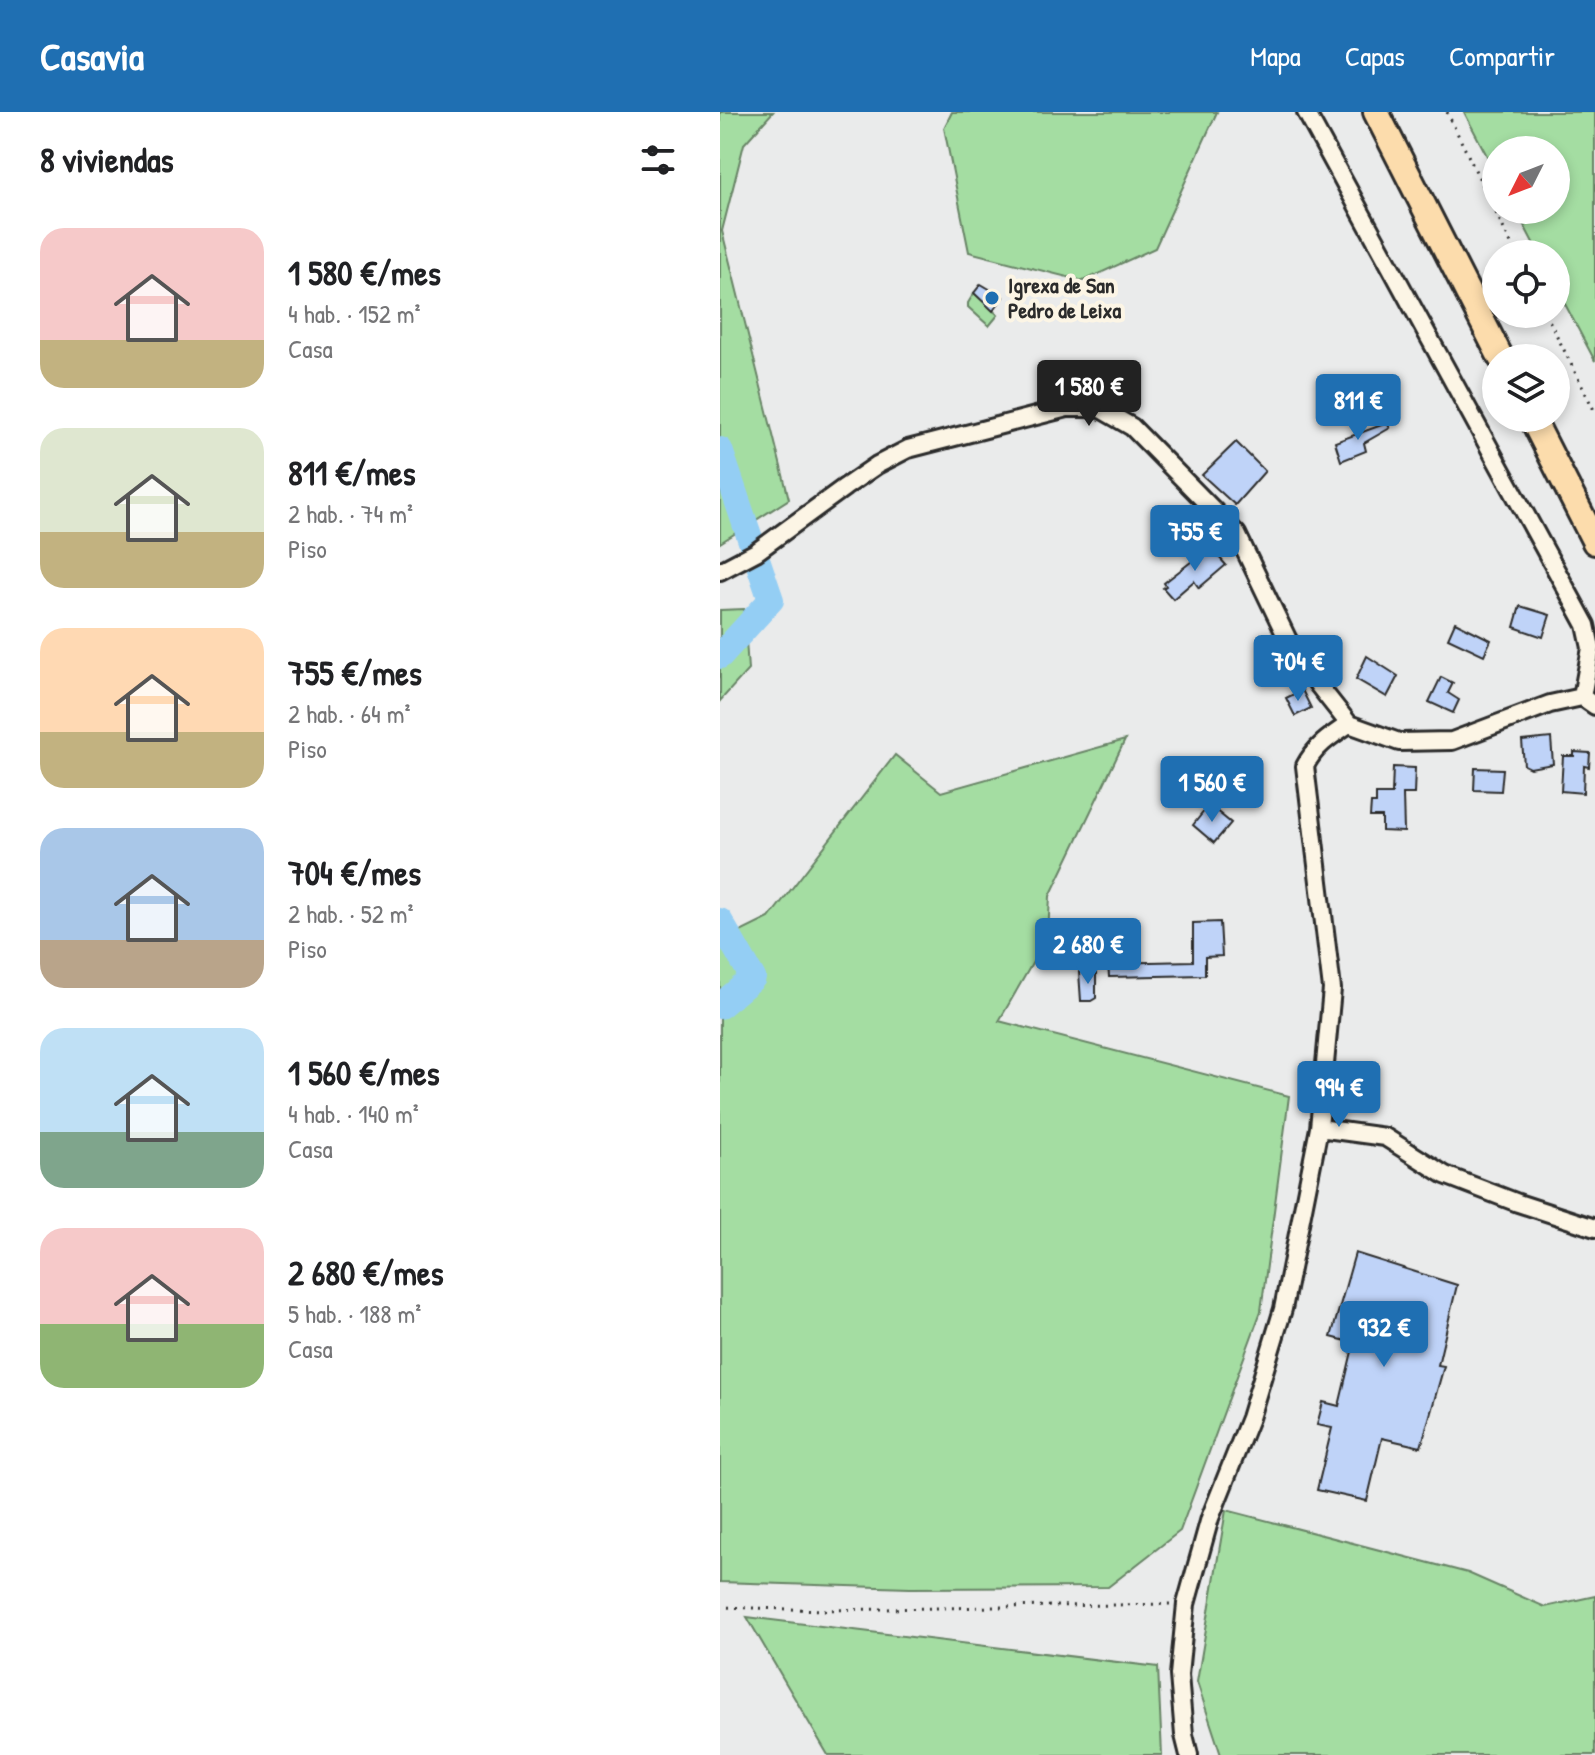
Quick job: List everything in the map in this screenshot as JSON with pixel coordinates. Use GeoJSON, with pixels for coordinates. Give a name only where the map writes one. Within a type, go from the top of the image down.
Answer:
{"type":"FeatureCollection","features":[{"type":"Feature","properties":{"kind":"highway"},"geometry":{"type":"LineString","coordinates":[[1376,112],[1494,344]]}},
{"type":"Feature","properties":{"kind":"highway"},"geometry":{"type":"LineString","coordinates":[[1539,432],[1595,542]]}},
{"type":"Feature","properties":{"kind":"street"},"geometry":{"type":"LineString","coordinates":[[720,571],[756,552],[856,480],[908,449],[1067,408],[1099,408],[1132,427],[1237,534],[1288,640],[1349,724],[1399,742],[1452,741],[1550,704],[1588,701],[1591,648],[1586,625],[1306,112]]}},
{"type":"Feature","properties":{"kind":"street"},"geometry":{"type":"LineString","coordinates":[[1189,1755],[1184,1735],[1179,1675],[1186,1604],[1210,1518],[1250,1418],[1283,1309],[1319,1128],[1332,989],[1305,766],[1323,741],[1349,724]]}},
{"type":"Feature","properties":{"kind":"street"},"geometry":{"type":"LineString","coordinates":[[1319,1128],[1385,1137],[1445,1175],[1595,1228]]}},
{"type":"Feature","properties":{"kind":"path"},"geometry":{"type":"LineString","coordinates":[[1447,112],[1509,240]]}},
{"type":"Feature","properties":{"kind":"path"},"geometry":{"type":"LineString","coordinates":[[1553,328],[1595,412]]}},
{"type":"Feature","properties":{"kind":"path"},"geometry":{"type":"LineString","coordinates":[[720,1607],[824,1610],[1186,1604]]}},
{"type":"Feature","properties":{"kind":"green space"},"geometry":{"type":"Polygon","coordinates":[[[720,112],[773,112],[744,144],[722,231],[789,499],[720,543],[720,112]]]}},
{"type":"Feature","properties":{"kind":"green space"},"geometry":{"type":"Polygon","coordinates":[[[952,112],[1217,112],[1155,248],[1083,281],[969,252],[944,128],[952,112]]]}},
{"type":"Feature","properties":{"kind":"green space"},"geometry":{"type":"Polygon","coordinates":[[[1464,112],[1595,112],[1595,361],[1570,314],[1570,240],[1532,240],[1523,224],[1570,224],[1570,136],[1482,136],[1482,146],[1464,112]]]}},
{"type":"Feature","properties":{"kind":"green space"},"geometry":{"type":"Polygon","coordinates":[[[974,293],[998,315],[989,326],[968,307],[974,293]]]}},
{"type":"Feature","properties":{"kind":"green space"},"geometry":{"type":"Polygon","coordinates":[[[744,609],[748,670],[720,701],[720,610],[744,609]]]}},
{"type":"Feature","properties":{"kind":"green space"},"geometry":{"type":"Polygon","coordinates":[[[1125,740],[1050,896],[1048,936],[999,1021],[1289,1096],[1261,1311],[1180,1531],[1108,1587],[910,1588],[720,1582],[720,942],[769,918],[895,755],[941,792],[1125,740]]]}},
{"type":"Feature","properties":{"kind":"green space"},"geometry":{"type":"Polygon","coordinates":[[[1226,1510],[1468,1573],[1545,1607],[1595,1596],[1595,1755],[1221,1755],[1197,1682],[1226,1510]]]}},
{"type":"Feature","properties":{"kind":"green space"},"geometry":{"type":"Polygon","coordinates":[[[747,1617],[1158,1667],[1162,1755],[828,1755],[747,1617]]]}},
{"type":"Feature","properties":{"kind":"building","name":"Igrexa de San Pedro de Leixa"},"geometry":{"type":"Polygon","coordinates":[[[981,284],[1003,297],[993,311],[974,293],[981,284]]]}},
{"type":"Feature","properties":{"kind":"building"},"geometry":{"type":"Polygon","coordinates":[[[1387,423],[1390,428],[1364,443],[1366,451],[1341,461],[1335,442],[1387,423]]]}},
{"type":"Feature","properties":{"kind":"building"},"geometry":{"type":"Polygon","coordinates":[[[1236,442],[1265,471],[1235,505],[1202,475],[1236,442]]]}},
{"type":"Feature","properties":{"kind":"building"},"geometry":{"type":"Polygon","coordinates":[[[1210,547],[1226,565],[1199,588],[1194,581],[1173,599],[1163,588],[1166,586],[1164,583],[1210,547]]]}},
{"type":"Feature","properties":{"kind":"building"},"geometry":{"type":"Polygon","coordinates":[[[1520,606],[1550,615],[1543,637],[1514,627],[1520,606]]]}},
{"type":"Feature","properties":{"kind":"building"},"geometry":{"type":"Polygon","coordinates":[[[1455,622],[1491,640],[1484,655],[1448,638],[1455,622]]]}},
{"type":"Feature","properties":{"kind":"building"},"geometry":{"type":"Polygon","coordinates":[[[1367,656],[1398,676],[1387,697],[1356,679],[1367,656]]]}},
{"type":"Feature","properties":{"kind":"building"},"geometry":{"type":"Polygon","coordinates":[[[1441,677],[1453,683],[1448,693],[1459,700],[1453,713],[1429,702],[1441,677]]]}},
{"type":"Feature","properties":{"kind":"building"},"geometry":{"type":"Polygon","coordinates":[[[1302,690],[1311,708],[1295,716],[1286,698],[1302,690]]]}},
{"type":"Feature","properties":{"kind":"building"},"geometry":{"type":"Polygon","coordinates":[[[1551,738],[1553,764],[1530,768],[1524,765],[1522,741],[1551,738]]]}},
{"type":"Feature","properties":{"kind":"building"},"geometry":{"type":"Polygon","coordinates":[[[1574,752],[1590,753],[1589,767],[1584,766],[1583,793],[1561,791],[1563,756],[1574,756],[1574,752]]]}},
{"type":"Feature","properties":{"kind":"building"},"geometry":{"type":"Polygon","coordinates":[[[1393,767],[1415,768],[1414,794],[1403,794],[1404,832],[1382,831],[1382,817],[1370,817],[1371,803],[1376,803],[1376,794],[1392,794],[1393,767]]]}},
{"type":"Feature","properties":{"kind":"building"},"geometry":{"type":"Polygon","coordinates":[[[1475,768],[1503,769],[1501,791],[1474,790],[1475,768]]]}},
{"type":"Feature","properties":{"kind":"building"},"geometry":{"type":"Polygon","coordinates":[[[1209,805],[1231,823],[1214,843],[1193,825],[1209,805]]]}},
{"type":"Feature","properties":{"kind":"building"},"geometry":{"type":"Polygon","coordinates":[[[1220,922],[1222,956],[1205,957],[1205,975],[1109,977],[1108,963],[1193,961],[1193,923],[1220,922]]]}},
{"type":"Feature","properties":{"kind":"building"},"geometry":{"type":"Polygon","coordinates":[[[1091,970],[1096,973],[1096,998],[1081,1001],[1079,972],[1091,970]]]}},
{"type":"Feature","properties":{"kind":"building"},"geometry":{"type":"Polygon","coordinates":[[[1355,1253],[1457,1285],[1438,1365],[1444,1366],[1421,1447],[1382,1438],[1367,1501],[1317,1490],[1332,1428],[1317,1425],[1323,1402],[1339,1406],[1354,1343],[1331,1337],[1355,1253]]]}},
{"type":"Feature","properties":{"kind":"waterway"},"geometry":{"type":"LineString","coordinates":[[720,450],[771,600],[720,656]]}},
{"type":"Feature","properties":{"kind":"waterway"},"geometry":{"type":"LineString","coordinates":[[720,921],[753,978],[720,1006]]}},
{"type":"Feature","properties":{"kind":"place","name":"Igrexa de San Pedro de Leixa"},"geometry":{"type":"Point","coordinates":[992,298]}}]}
